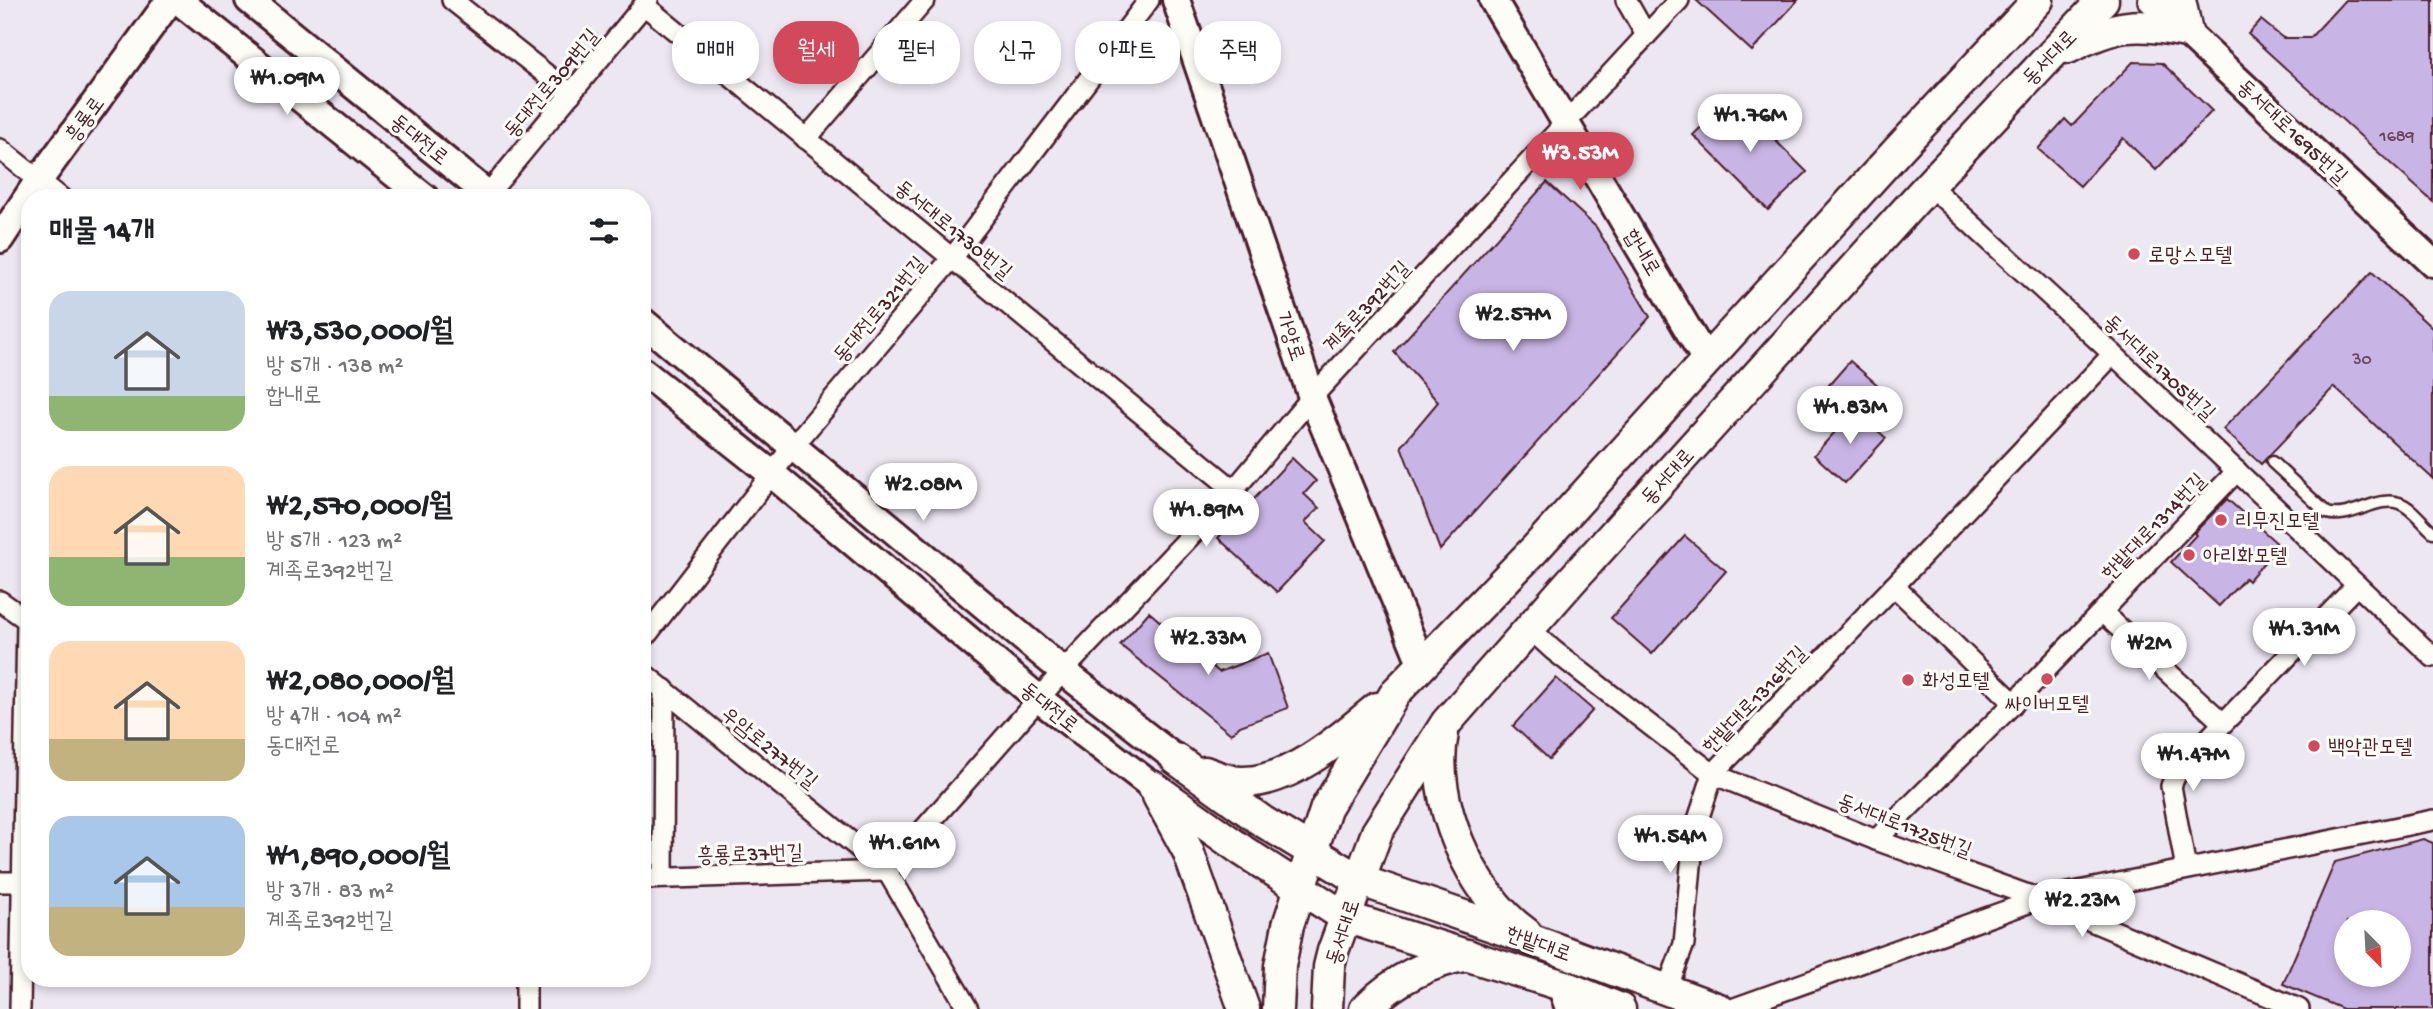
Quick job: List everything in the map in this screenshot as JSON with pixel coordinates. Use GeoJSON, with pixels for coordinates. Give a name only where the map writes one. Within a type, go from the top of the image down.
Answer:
{"type":"FeatureCollection","features":[{"type":"Feature","properties":{"kind":"main road","name":"흥룡로"},"geometry":{"type":"LineString","coordinates":[[33,189],[170,0]]}},
{"type":"Feature","properties":{"kind":"main road","name":"동대전로"},"geometry":{"type":"LineString","coordinates":[[178,0],[414,189]]}},
{"type":"Feature","properties":{"kind":"main road","name":"동대전로"},"geometry":{"type":"LineString","coordinates":[[249,0],[481,189]]}},
{"type":"Feature","properties":{"kind":"main road","name":"가양로"},"geometry":{"type":"LineString","coordinates":[[1177,0],[1312,397],[1422,665]]}},
{"type":"Feature","properties":{"kind":"main road","name":"합내로"},"geometry":{"type":"LineString","coordinates":[[1493,0],[1706,360]]}},
{"type":"Feature","properties":{"kind":"main road"},"geometry":{"type":"LineString","coordinates":[[1176,759],[1228,780],[1260,780],[1281,773],[1315,755],[1396,692],[1535,549],[2038,0]]}},
{"type":"Feature","properties":{"kind":"main road","name":"동서대로"},"geometry":{"type":"LineString","coordinates":[[1326,1009],[1329,967],[1377,832],[1446,723],[1929,185],[2104,0]]}},
{"type":"Feature","properties":{"kind":"main road","name":"동서대로1695번길"},"geometry":{"type":"LineString","coordinates":[[2151,0],[2433,263]]}},
{"type":"Feature","properties":{"kind":"main road"},"geometry":{"type":"LineString","coordinates":[[2046,59],[2099,32],[2124,26],[2147,26],[2187,32],[2180,0]]}},
{"type":"Feature","properties":{"kind":"main road","name":"흥룡로"},"geometry":{"type":"LineString","coordinates":[[0,239],[21,207]]}},
{"type":"Feature","properties":{"kind":"main road","name":"동대전로"},"geometry":{"type":"LineString","coordinates":[[651,328],[1063,671],[1176,759],[1262,821],[1359,880]]}},
{"type":"Feature","properties":{"kind":"main road","name":"동대전로"},"geometry":{"type":"LineString","coordinates":[[651,378],[772,474],[1039,699],[1243,851],[1345,917]]}},
{"type":"Feature","properties":{"kind":"main road"},"geometry":{"type":"LineString","coordinates":[[1278,1009],[1284,945],[1311,851],[1334,792],[1396,692]]}},
{"type":"Feature","properties":{"kind":"main road"},"geometry":{"type":"LineString","coordinates":[[1446,723],[1440,750],[1439,774],[1454,834],[1494,903],[1515,926],[1540,943]]}},
{"type":"Feature","properties":{"kind":"main road"},"geometry":{"type":"LineString","coordinates":[[1153,786],[1188,851],[1244,1009]]}},
{"type":"Feature","properties":{"kind":"main road","name":"한밭대로"},"geometry":{"type":"LineString","coordinates":[[1359,880],[1718,1009]]}},
{"type":"Feature","properties":{"kind":"main road","name":"한밭대로"},"geometry":{"type":"LineString","coordinates":[[1345,917],[1468,956],[1565,997],[1620,1009]]}},
{"type":"Feature","properties":{"kind":"main road"},"geometry":{"type":"LineString","coordinates":[[1365,1009],[1395,984],[1415,973],[1451,958],[1468,956]]}},
{"type":"Feature","properties":{"kind":"street"},"geometry":{"type":"LineString","coordinates":[[452,0],[571,94]]}},
{"type":"Feature","properties":{"kind":"street"},"geometry":{"type":"LineString","coordinates":[[806,139],[925,0]]}},
{"type":"Feature","properties":{"kind":"street","name":"동대전로321번길"},"geometry":{"type":"LineString","coordinates":[[794,445],[953,257],[1149,0]]}},
{"type":"Feature","properties":{"kind":"street"},"geometry":{"type":"LineString","coordinates":[[1626,0],[1646,35]]}},
{"type":"Feature","properties":{"kind":"street","name":"계족로392번길"},"geometry":{"type":"LineString","coordinates":[[1063,671],[1234,490],[1312,397],[1679,0]]}},
{"type":"Feature","properties":{"kind":"street","name":"동대전로309번길"},"geometry":{"type":"LineString","coordinates":[[496,189],[646,2]]}},
{"type":"Feature","properties":{"kind":"street","name":"동서대로1730번길"},"geometry":{"type":"LineString","coordinates":[[646,2],[806,139],[1234,490]]}},
{"type":"Feature","properties":{"kind":"street"},"geometry":{"type":"LineString","coordinates":[[0,149],[50,189]]}},
{"type":"Feature","properties":{"kind":"street","name":"동서대로1705번길"},"geometry":{"type":"LineString","coordinates":[[1929,185],[2113,354],[2433,657]]}},
{"type":"Feature","properties":{"kind":"street","name":"한밭대로1316번길"},"geometry":{"type":"LineString","coordinates":[[1667,989],[1685,944],[1694,832],[1713,774],[2113,354]]}},
{"type":"Feature","properties":{"kind":"street"},"geometry":{"type":"LineString","coordinates":[[651,629],[794,445]]}},
{"type":"Feature","properties":{"kind":"street","name":"한밭대로1314번길"},"geometry":{"type":"LineString","coordinates":[[1876,840],[2014,703],[2237,471]]}},
{"type":"Feature","properties":{"kind":"street"},"geometry":{"type":"LineString","coordinates":[[2186,869],[2171,786],[2178,769],[2357,585]]}},
{"type":"Feature","properties":{"kind":"street"},"geometry":{"type":"LineString","coordinates":[[1894,586],[2014,703]]}},
{"type":"Feature","properties":{"kind":"street"},"geometry":{"type":"LineString","coordinates":[[0,601],[21,615]]}},
{"type":"Feature","properties":{"kind":"street","name":"한밭대로1314번길"},"geometry":{"type":"LineString","coordinates":[[2102,612],[2223,723]]}},
{"type":"Feature","properties":{"kind":"street","name":"동서대로1725번길"},"geometry":{"type":"LineString","coordinates":[[1529,628],[1713,774],[1876,840],[2039,900],[2299,1009]]}},
{"type":"Feature","properties":{"kind":"street"},"geometry":{"type":"LineString","coordinates":[[887,871],[1063,671]]}},
{"type":"Feature","properties":{"kind":"street","name":"우암로277번길"},"geometry":{"type":"LineString","coordinates":[[651,679],[887,871],[968,1009]]}},
{"type":"Feature","properties":{"kind":"street"},"geometry":{"type":"LineString","coordinates":[[663,878],[664,689]]}},
{"type":"Feature","properties":{"kind":"street"},"geometry":{"type":"LineString","coordinates":[[1732,1009],[2039,900],[2433,820]]}},
{"type":"Feature","properties":{"kind":"street","name":"흥룡로37번길"},"geometry":{"type":"LineString","coordinates":[[651,878],[887,871]]}},
{"type":"Feature","properties":{"kind":"street"},"geometry":{"type":"LineString","coordinates":[[0,882],[21,882]]}},
{"type":"Feature","properties":{"kind":"street"},"geometry":{"type":"LineString","coordinates":[[20,1009],[21,987]]}},
{"type":"Feature","properties":{"kind":"street"},"geometry":{"type":"LineString","coordinates":[[526,987],[526,1009]]}},
{"type":"Feature","properties":{"kind":"lane"},"geometry":{"type":"LineString","coordinates":[[2272,462],[2327,513],[2338,515],[2390,502],[2399,503],[2433,533]]}},
{"type":"Feature","properties":{"kind":"building"},"geometry":{"type":"Polygon","coordinates":[[[1696,0],[1798,0],[1752,51],[1696,0]]]}},
{"type":"Feature","properties":{"kind":"building"},"geometry":{"type":"Polygon","coordinates":[[[2345,0],[2433,0],[2433,202],[2248,34],[2261,20],[2283,38],[2310,38],[2345,0]]]}},
{"type":"Feature","properties":{"kind":"building"},"geometry":{"type":"Polygon","coordinates":[[[2133,62],[2162,63],[2212,111],[2156,170],[2123,138],[2080,186],[2038,149],[2065,119],[2072,126],[2133,62]]]}},
{"type":"Feature","properties":{"kind":"building"},"geometry":{"type":"Polygon","coordinates":[[[1732,97],[1807,172],[1768,210],[1693,135],[1732,97]]]}},
{"type":"Feature","properties":{"kind":"building"},"geometry":{"type":"Polygon","coordinates":[[[1547,182],[1596,227],[1650,317],[1440,550],[1401,446],[1438,402],[1394,352],[1547,182]]]}},
{"type":"Feature","properties":{"kind":"building"},"geometry":{"type":"Polygon","coordinates":[[[2372,272],[2433,329],[2433,479],[2334,387],[2261,464],[2223,429],[2372,272]]]}},
{"type":"Feature","properties":{"kind":"building"},"geometry":{"type":"Polygon","coordinates":[[[1850,361],[1880,387],[1860,411],[1829,385],[1850,361]]]}},
{"type":"Feature","properties":{"kind":"building"},"geometry":{"type":"Polygon","coordinates":[[[1855,410],[1886,438],[1845,483],[1814,455],[1855,410]]]}},
{"type":"Feature","properties":{"kind":"building"},"geometry":{"type":"Polygon","coordinates":[[[1292,458],[1316,481],[1304,494],[1319,508],[1305,522],[1325,541],[1277,592],[1218,538],[1292,458]]]}},
{"type":"Feature","properties":{"kind":"building"},"geometry":{"type":"Polygon","coordinates":[[[2227,499],[2279,545],[2248,581],[2245,578],[2219,606],[2171,562],[2227,499]]]}},
{"type":"Feature","properties":{"kind":"building"},"geometry":{"type":"Polygon","coordinates":[[[1685,536],[1726,571],[1652,654],[1611,618],[1685,536]]]}},
{"type":"Feature","properties":{"kind":"building"},"geometry":{"type":"Polygon","coordinates":[[[1149,612],[1219,672],[1268,653],[1288,708],[1240,726],[1231,734],[1120,645],[1149,612]]]}},
{"type":"Feature","properties":{"kind":"building"},"geometry":{"type":"Polygon","coordinates":[[[1556,678],[1593,710],[1549,759],[1513,726],[1556,678]]]}},
{"type":"Feature","properties":{"kind":"building"},"geometry":{"type":"Polygon","coordinates":[[[2423,839],[2433,843],[2433,1009],[2343,1009],[2283,984],[2335,862],[2423,839]]]}},
{"type":"Feature","properties":{"kind":"place","name":"로망스모텔"},"geometry":{"type":"Point","coordinates":[2134,254]}},
{"type":"Feature","properties":{"kind":"place","name":"리무진모텔"},"geometry":{"type":"Point","coordinates":[2221,520]}},
{"type":"Feature","properties":{"kind":"place","name":"아리화모텔"},"geometry":{"type":"Point","coordinates":[2189,555]}},
{"type":"Feature","properties":{"kind":"place","name":"싸이버모텔"},"geometry":{"type":"Point","coordinates":[2047,679]}},
{"type":"Feature","properties":{"kind":"place","name":"화성모텔"},"geometry":{"type":"Point","coordinates":[1908,680]}},
{"type":"Feature","properties":{"kind":"place","name":"백악관모텔"},"geometry":{"type":"Point","coordinates":[2314,746]}}]}
